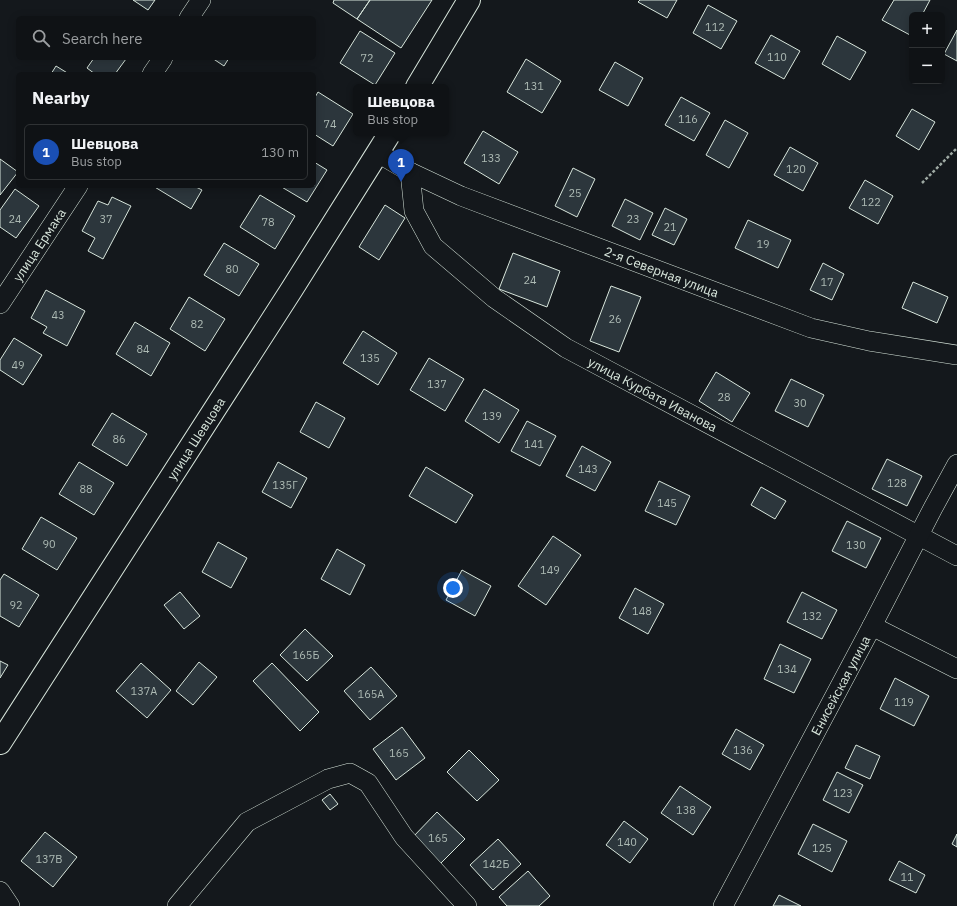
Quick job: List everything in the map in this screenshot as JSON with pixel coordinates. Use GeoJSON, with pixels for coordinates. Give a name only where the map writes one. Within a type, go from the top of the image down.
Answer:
{"type":"FeatureCollection","features":[{"type":"Feature","properties":{"kind":"main road"},"geometry":{"type":"LineString","coordinates":[[419,84],[468,0]]}},
{"type":"Feature","properties":{"kind":"main road","name":"улица Шевцова"},"geometry":{"type":"LineString","coordinates":[[0,743],[292,290],[388,136]]}},
{"type":"Feature","properties":{"kind":"street"},"geometry":{"type":"LineString","coordinates":[[190,16],[201,0]]}},
{"type":"Feature","properties":{"kind":"street"},"geometry":{"type":"LineString","coordinates":[[153,72],[162,60]]}},
{"type":"Feature","properties":{"kind":"street","name":"2-я Северная улица"},"geometry":{"type":"LineString","coordinates":[[378,153],[410,172],[461,196],[811,328],[869,342],[957,355]]}},
{"type":"Feature","properties":{"kind":"street","name":"улица Курбата Иванова"},"geometry":{"type":"LineString","coordinates":[[410,172],[414,210],[433,246],[494,298],[566,348],[957,556]]}},
{"type":"Feature","properties":{"kind":"street","name":"улица Ермака"},"geometry":{"type":"LineString","coordinates":[[0,304],[77,188]]}},
{"type":"Feature","properties":{"kind":"street","name":"Енисейская улица"},"geometry":{"type":"LineString","coordinates":[[723,906],[957,464]]}},
{"type":"Feature","properties":{"kind":"street"},"geometry":{"type":"LineString","coordinates":[[872,626],[957,669]]}},
{"type":"Feature","properties":{"kind":"street"},"geometry":{"type":"LineString","coordinates":[[177,906],[246,822],[328,779],[350,773],[368,783],[404,837],[467,906]]}},
{"type":"Feature","properties":{"kind":"street"},"geometry":{"type":"LineString","coordinates":[[0,891],[10,906]]}},
{"type":"Feature","properties":{"kind":"path"},"geometry":{"type":"LineString","coordinates":[[922,183],[957,148]]}},
{"type":"Feature","properties":{"kind":"building"},"geometry":{"type":"Polygon","coordinates":[[[133,0],[155,0],[148,10],[133,0]]]}},
{"type":"Feature","properties":{"kind":"building"},"geometry":{"type":"Polygon","coordinates":[[[334,0],[370,0],[357,19],[333,3],[334,0]]]}},
{"type":"Feature","properties":{"kind":"building"},"geometry":{"type":"Polygon","coordinates":[[[370,0],[432,0],[401,48],[357,19],[370,0]]]}},
{"type":"Feature","properties":{"kind":"building"},"geometry":{"type":"Polygon","coordinates":[[[640,0],[677,0],[667,18],[638,2],[640,0]]]}},
{"type":"Feature","properties":{"kind":"building"},"geometry":{"type":"Polygon","coordinates":[[[894,0],[930,0],[924,12],[909,12],[909,34],[882,20],[894,0]]]}},
{"type":"Feature","properties":{"kind":"building"},"geometry":{"type":"Polygon","coordinates":[[[708,5],[737,21],[721,49],[693,33],[708,5]]]}},
{"type":"Feature","properties":{"kind":"building"},"geometry":{"type":"Polygon","coordinates":[[[957,30],[957,61],[945,55],[957,30]]]}},
{"type":"Feature","properties":{"kind":"building"},"geometry":{"type":"Polygon","coordinates":[[[360,31],[395,53],[376,84],[340,63],[360,31]]]}},
{"type":"Feature","properties":{"kind":"building"},"geometry":{"type":"Polygon","coordinates":[[[771,35],[800,51],[784,79],[755,63],[771,35]]]}},
{"type":"Feature","properties":{"kind":"building"},"geometry":{"type":"Polygon","coordinates":[[[837,36],[866,52],[850,80],[822,64],[837,36]]]}},
{"type":"Feature","properties":{"kind":"building"},"geometry":{"type":"Polygon","coordinates":[[[526,59],[561,81],[542,113],[507,92],[526,59]]]}},
{"type":"Feature","properties":{"kind":"building"},"geometry":{"type":"Polygon","coordinates":[[[93,60],[125,60],[116,72],[92,72],[87,68],[93,60]]]}},
{"type":"Feature","properties":{"kind":"building"},"geometry":{"type":"Polygon","coordinates":[[[215,60],[228,60],[224,66],[215,60]]]}},
{"type":"Feature","properties":{"kind":"building"},"geometry":{"type":"Polygon","coordinates":[[[615,62],[643,78],[628,106],[599,90],[615,62]]]}},
{"type":"Feature","properties":{"kind":"building"},"geometry":{"type":"Polygon","coordinates":[[[56,66],[66,72],[52,72],[56,66]]]}},
{"type":"Feature","properties":{"kind":"building"},"geometry":{"type":"Polygon","coordinates":[[[318,92],[353,114],[333,146],[316,135],[316,96],[318,92]]]}},
{"type":"Feature","properties":{"kind":"building"},"geometry":{"type":"Polygon","coordinates":[[[681,97],[710,113],[694,141],[665,125],[681,97]]]}},
{"type":"Feature","properties":{"kind":"building"},"geometry":{"type":"Polygon","coordinates":[[[912,109],[935,122],[919,150],[896,136],[912,109]]]}},
{"type":"Feature","properties":{"kind":"building"},"geometry":{"type":"Polygon","coordinates":[[[725,120],[748,133],[729,168],[706,155],[725,120]]]}},
{"type":"Feature","properties":{"kind":"building"},"geometry":{"type":"Polygon","coordinates":[[[483,131],[518,152],[499,184],[464,163],[483,131]]]}},
{"type":"Feature","properties":{"kind":"building"},"geometry":{"type":"Polygon","coordinates":[[[790,147],[818,163],[803,191],[774,175],[790,147]]]}},
{"type":"Feature","properties":{"kind":"building"},"geometry":{"type":"Polygon","coordinates":[[[0,159],[16,171],[16,175],[0,195],[0,159]]]}},
{"type":"Feature","properties":{"kind":"building"},"geometry":{"type":"Polygon","coordinates":[[[316,163],[327,170],[316,188],[316,163]]]}},
{"type":"Feature","properties":{"kind":"building"},"geometry":{"type":"Polygon","coordinates":[[[573,168],[595,179],[577,217],[555,206],[573,168]]]}},
{"type":"Feature","properties":{"kind":"building"},"geometry":{"type":"Polygon","coordinates":[[[865,180],[893,196],[878,224],[849,208],[865,180]]]}},
{"type":"Feature","properties":{"kind":"building"},"geometry":{"type":"Polygon","coordinates":[[[156,188],[198,188],[202,190],[191,209],[156,188]]]}},
{"type":"Feature","properties":{"kind":"building"},"geometry":{"type":"Polygon","coordinates":[[[283,188],[316,188],[307,202],[283,188]]]}},
{"type":"Feature","properties":{"kind":"building"},"geometry":{"type":"Polygon","coordinates":[[[15,189],[39,206],[16,238],[0,227],[0,210],[15,189]]]}},
{"type":"Feature","properties":{"kind":"building"},"geometry":{"type":"Polygon","coordinates":[[[260,195],[295,216],[275,249],[240,227],[260,195]]]}},
{"type":"Feature","properties":{"kind":"building"},"geometry":{"type":"Polygon","coordinates":[[[112,197],[131,206],[103,259],[88,251],[95,238],[82,231],[98,201],[108,205],[112,197]]]}},
{"type":"Feature","properties":{"kind":"building"},"geometry":{"type":"Polygon","coordinates":[[[625,199],[653,213],[640,240],[612,226],[625,199]]]}},
{"type":"Feature","properties":{"kind":"building"},"geometry":{"type":"Polygon","coordinates":[[[385,205],[405,218],[379,260],[359,247],[385,205]]]}},
{"type":"Feature","properties":{"kind":"building"},"geometry":{"type":"Polygon","coordinates":[[[665,208],[687,219],[674,245],[652,235],[665,208]]]}},
{"type":"Feature","properties":{"kind":"building"},"geometry":{"type":"Polygon","coordinates":[[[748,220],[791,240],[778,268],[735,248],[748,220]]]}},
{"type":"Feature","properties":{"kind":"building"},"geometry":{"type":"Polygon","coordinates":[[[224,243],[259,264],[239,296],[204,275],[224,243]]]}},
{"type":"Feature","properties":{"kind":"building"},"geometry":{"type":"Polygon","coordinates":[[[513,253],[560,271],[547,307],[499,289],[513,253]]]}},
{"type":"Feature","properties":{"kind":"building"},"geometry":{"type":"Polygon","coordinates":[[[823,263],[844,274],[832,300],[810,290],[823,263]]]}},
{"type":"Feature","properties":{"kind":"building"},"geometry":{"type":"Polygon","coordinates":[[[913,282],[948,297],[937,323],[902,308],[913,282]]]}},
{"type":"Feature","properties":{"kind":"building"},"geometry":{"type":"Polygon","coordinates":[[[611,286],[641,297],[619,352],[590,341],[611,286]]]}},
{"type":"Feature","properties":{"kind":"building"},"geometry":{"type":"Polygon","coordinates":[[[46,290],[85,311],[67,346],[43,333],[47,327],[31,318],[46,290]]]}},
{"type":"Feature","properties":{"kind":"building"},"geometry":{"type":"Polygon","coordinates":[[[189,297],[225,319],[205,351],[170,329],[189,297]]]}},
{"type":"Feature","properties":{"kind":"building"},"geometry":{"type":"Polygon","coordinates":[[[135,322],[170,343],[151,376],[116,354],[135,322]]]}},
{"type":"Feature","properties":{"kind":"building"},"geometry":{"type":"Polygon","coordinates":[[[363,331],[397,353],[378,385],[343,363],[363,331]]]}},
{"type":"Feature","properties":{"kind":"building"},"geometry":{"type":"Polygon","coordinates":[[[14,338],[42,355],[23,385],[0,370],[0,360],[14,338]]]}},
{"type":"Feature","properties":{"kind":"building"},"geometry":{"type":"Polygon","coordinates":[[[429,358],[464,379],[445,411],[410,390],[429,358]]]}},
{"type":"Feature","properties":{"kind":"building"},"geometry":{"type":"Polygon","coordinates":[[[716,372],[750,393],[732,422],[699,401],[716,372]]]}},
{"type":"Feature","properties":{"kind":"building"},"geometry":{"type":"Polygon","coordinates":[[[791,379],[824,395],[808,427],[775,411],[791,379]]]}},
{"type":"Feature","properties":{"kind":"building"},"geometry":{"type":"Polygon","coordinates":[[[484,389],[519,410],[499,443],[465,421],[484,389]]]}},
{"type":"Feature","properties":{"kind":"building"},"geometry":{"type":"Polygon","coordinates":[[[316,402],[345,418],[329,448],[300,432],[316,402]]]}},
{"type":"Feature","properties":{"kind":"building"},"geometry":{"type":"Polygon","coordinates":[[[112,413],[147,434],[127,466],[92,445],[112,413]]]}},
{"type":"Feature","properties":{"kind":"building"},"geometry":{"type":"Polygon","coordinates":[[[527,421],[556,436],[540,466],[511,451],[527,421]]]}},
{"type":"Feature","properties":{"kind":"building"},"geometry":{"type":"Polygon","coordinates":[[[582,446],[611,462],[595,491],[566,476],[582,446]]]}},
{"type":"Feature","properties":{"kind":"building"},"geometry":{"type":"Polygon","coordinates":[[[887,459],[922,476],[907,506],[872,489],[887,459]]]}},
{"type":"Feature","properties":{"kind":"building"},"geometry":{"type":"Polygon","coordinates":[[[79,462],[114,483],[94,515],[59,494],[79,462]]]}},
{"type":"Feature","properties":{"kind":"building"},"geometry":{"type":"Polygon","coordinates":[[[278,462],[307,478],[291,508],[262,492],[278,462]]]}},
{"type":"Feature","properties":{"kind":"building"},"geometry":{"type":"Polygon","coordinates":[[[426,467],[473,495],[456,523],[409,496],[426,467]]]}},
{"type":"Feature","properties":{"kind":"building"},"geometry":{"type":"Polygon","coordinates":[[[659,481],[690,496],[676,525],[645,511],[659,481]]]}},
{"type":"Feature","properties":{"kind":"building"},"geometry":{"type":"Polygon","coordinates":[[[761,487],[786,501],[775,519],[751,505],[761,487]]]}},
{"type":"Feature","properties":{"kind":"building"},"geometry":{"type":"Polygon","coordinates":[[[41,517],[77,538],[57,570],[22,549],[41,517]]]}},
{"type":"Feature","properties":{"kind":"building"},"geometry":{"type":"Polygon","coordinates":[[[847,521],[881,538],[866,568],[832,551],[847,521]]]}},
{"type":"Feature","properties":{"kind":"building"},"geometry":{"type":"Polygon","coordinates":[[[553,536],[581,555],[546,605],[518,586],[553,536]]]}},
{"type":"Feature","properties":{"kind":"building"},"geometry":{"type":"Polygon","coordinates":[[[218,542],[247,558],[231,588],[202,572],[218,542]]]}},
{"type":"Feature","properties":{"kind":"building"},"geometry":{"type":"Polygon","coordinates":[[[337,549],[365,565],[350,595],[321,579],[337,549]]]}},
{"type":"Feature","properties":{"kind":"building"},"geometry":{"type":"Polygon","coordinates":[[[462,570],[491,586],[475,616],[446,600],[462,570]]]}},
{"type":"Feature","properties":{"kind":"building"},"geometry":{"type":"Polygon","coordinates":[[[4,574],[39,595],[19,627],[0,616],[0,580],[4,574]]]}},
{"type":"Feature","properties":{"kind":"building"},"geometry":{"type":"Polygon","coordinates":[[[635,588],[664,604],[648,634],[619,618],[635,588]]]}},
{"type":"Feature","properties":{"kind":"building"},"geometry":{"type":"Polygon","coordinates":[[[180,592],[200,616],[184,629],[164,605],[180,592]]]}},
{"type":"Feature","properties":{"kind":"building"},"geometry":{"type":"Polygon","coordinates":[[[802,592],[837,610],[822,639],[787,622],[802,592]]]}},
{"type":"Feature","properties":{"kind":"building"},"geometry":{"type":"Polygon","coordinates":[[[305,629],[333,656],[307,681],[280,655],[305,629]]]}},
{"type":"Feature","properties":{"kind":"building"},"geometry":{"type":"Polygon","coordinates":[[[780,644],[811,659],[794,693],[764,679],[780,644]]]}},
{"type":"Feature","properties":{"kind":"building"},"geometry":{"type":"Polygon","coordinates":[[[0,661],[8,665],[0,678],[0,661]]]}},
{"type":"Feature","properties":{"kind":"building"},"geometry":{"type":"Polygon","coordinates":[[[199,662],[217,677],[193,705],[176,691],[199,662]]]}},
{"type":"Feature","properties":{"kind":"building"},"geometry":{"type":"Polygon","coordinates":[[[141,663],[171,690],[147,718],[116,691],[141,663]]]}},
{"type":"Feature","properties":{"kind":"building"},"geometry":{"type":"Polygon","coordinates":[[[272,663],[319,712],[300,731],[253,681],[272,663]]]}},
{"type":"Feature","properties":{"kind":"building"},"geometry":{"type":"Polygon","coordinates":[[[371,667],[397,696],[370,720],[344,691],[371,667]]]}},
{"type":"Feature","properties":{"kind":"building"},"geometry":{"type":"Polygon","coordinates":[[[895,678],[929,696],[914,726],[880,709],[895,678]]]}},
{"type":"Feature","properties":{"kind":"building"},"geometry":{"type":"Polygon","coordinates":[[[402,727],[425,758],[396,780],[373,749],[402,727]]]}},
{"type":"Feature","properties":{"kind":"building"},"geometry":{"type":"Polygon","coordinates":[[[736,729],[764,745],[750,770],[722,754],[736,729]]]}},
{"type":"Feature","properties":{"kind":"building"},"geometry":{"type":"Polygon","coordinates":[[[856,745],[880,756],[870,779],[845,768],[856,745]]]}},
{"type":"Feature","properties":{"kind":"building"},"geometry":{"type":"Polygon","coordinates":[[[469,750],[499,780],[477,801],[447,772],[469,750]]]}},
{"type":"Feature","properties":{"kind":"building"},"geometry":{"type":"Polygon","coordinates":[[[837,772],[863,785],[849,813],[823,800],[837,772]]]}},
{"type":"Feature","properties":{"kind":"building"},"geometry":{"type":"Polygon","coordinates":[[[680,786],[711,807],[693,835],[661,813],[680,786]]]}},
{"type":"Feature","properties":{"kind":"building"},"geometry":{"type":"Polygon","coordinates":[[[330,794],[338,804],[330,810],[322,800],[330,794]]]}},
{"type":"Feature","properties":{"kind":"building"},"geometry":{"type":"Polygon","coordinates":[[[437,812],[465,839],[439,865],[412,838],[437,812]]]}},
{"type":"Feature","properties":{"kind":"building"},"geometry":{"type":"Polygon","coordinates":[[[624,821],[648,839],[630,863],[606,845],[624,821]]]}},
{"type":"Feature","properties":{"kind":"building"},"geometry":{"type":"Polygon","coordinates":[[[813,824],[847,841],[832,872],[798,854],[813,824]]]}},
{"type":"Feature","properties":{"kind":"building"},"geometry":{"type":"Polygon","coordinates":[[[45,832],[77,857],[53,887],[21,861],[45,832]]]}},
{"type":"Feature","properties":{"kind":"building"},"geometry":{"type":"Polygon","coordinates":[[[957,834],[957,847],[952,844],[957,834]]]}},
{"type":"Feature","properties":{"kind":"building"},"geometry":{"type":"Polygon","coordinates":[[[498,839],[521,864],[493,890],[470,865],[498,839]]]}},
{"type":"Feature","properties":{"kind":"building"},"geometry":{"type":"Polygon","coordinates":[[[899,861],[925,875],[916,893],[889,880],[899,861]]]}},
{"type":"Feature","properties":{"kind":"building"},"geometry":{"type":"Polygon","coordinates":[[[528,871],[550,896],[539,906],[507,906],[499,897],[528,871]]]}},
{"type":"Feature","properties":{"kind":"building"},"geometry":{"type":"Polygon","coordinates":[[[779,895],[801,906],[773,906],[779,895]]]}},
{"type":"Feature","properties":{"kind":"place","name":"Шевцова"},"geometry":{"type":"Point","coordinates":[401,182]}}]}
